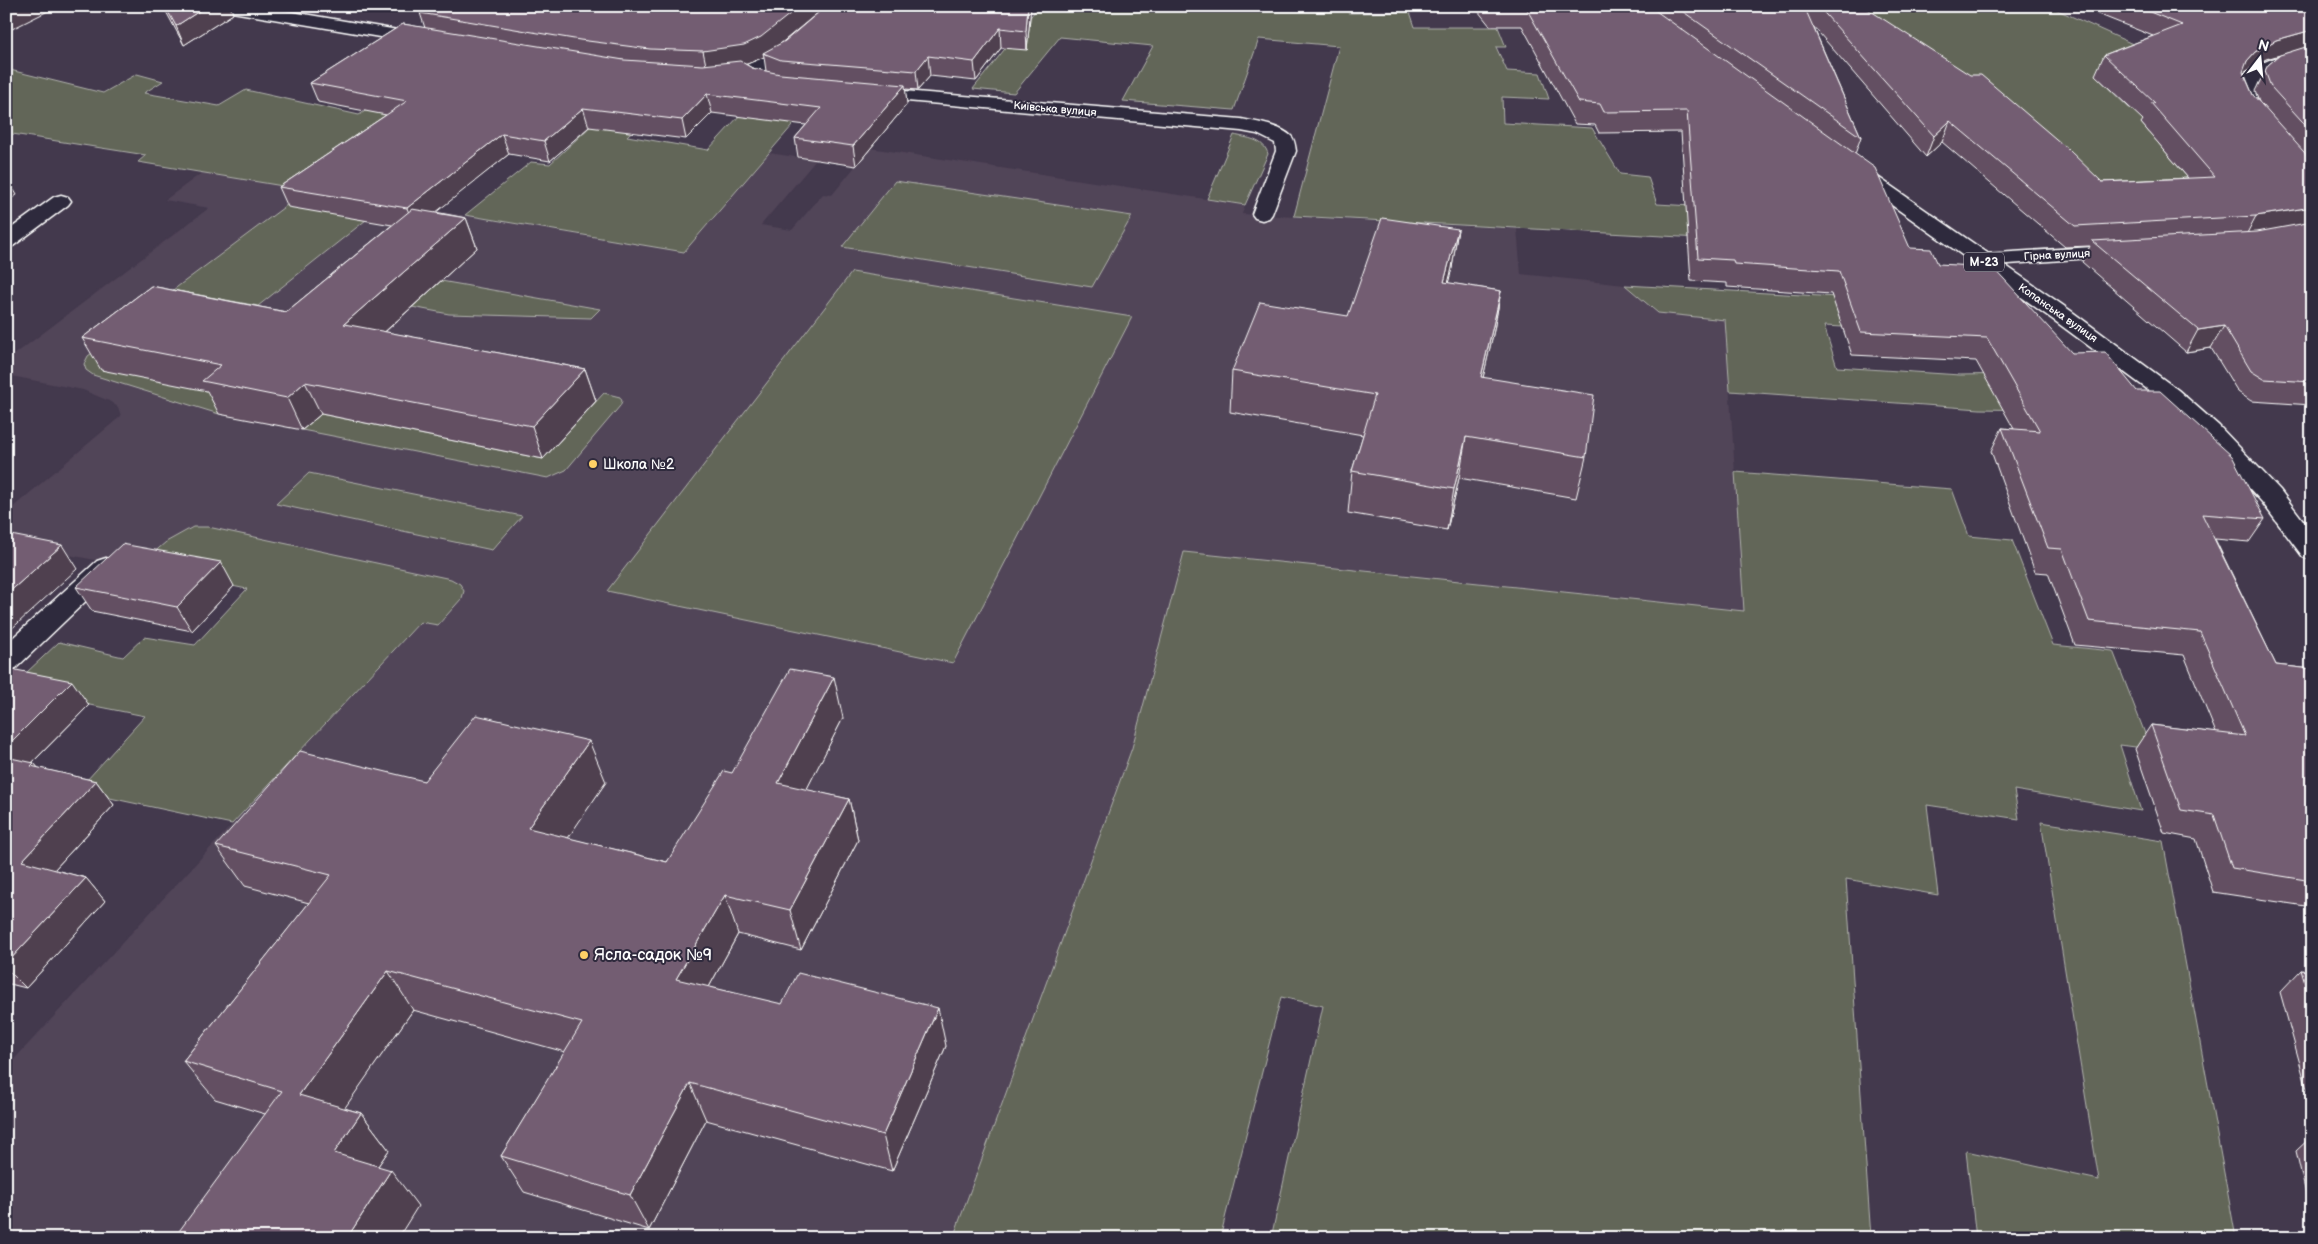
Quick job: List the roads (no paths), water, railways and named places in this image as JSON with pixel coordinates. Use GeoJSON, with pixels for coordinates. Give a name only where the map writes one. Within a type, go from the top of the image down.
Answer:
{"type":"FeatureCollection","features":[{"type":"Feature","properties":{"kind":"main road"},"geometry":{"type":"LineString","coordinates":[[226,6],[447,43]]}},
{"type":"Feature","properties":{"kind":"main road"},"geometry":{"type":"LineString","coordinates":[[701,76],[748,72],[770,63],[784,54],[840,6]]}},
{"type":"Feature","properties":{"kind":"main road"},"geometry":{"type":"LineString","coordinates":[[2267,131],[2251,110],[2245,98],[2244,88],[2251,79],[2263,70],[2312,53]]}},
{"type":"Feature","properties":{"kind":"main road"},"geometry":{"type":"LineString","coordinates":[[748,72],[758,79],[772,84]]}},
{"type":"Feature","properties":{"kind":"main road","name":"Київська вулиця"},"geometry":{"type":"LineString","coordinates":[[849,92],[1241,125],[1260,129],[1273,133],[1284,140],[1286,151],[1262,214]]}},
{"type":"Feature","properties":{"kind":"main road","name":"Копанська вулиця"},"geometry":{"type":"LineString","coordinates":[[1836,156],[1980,260],[2078,326],[2170,395],[2210,431],[2266,490],[2312,550]]}},
{"type":"Feature","properties":{"kind":"main road"},"geometry":{"type":"LineString","coordinates":[[6,242],[61,201]]}},
{"type":"Feature","properties":{"kind":"main road","name":"Гірна вулиця"},"geometry":{"type":"LineString","coordinates":[[1980,260],[2143,250]]}},
{"type":"Feature","properties":{"kind":"main road"},"geometry":{"type":"LineString","coordinates":[[6,661],[111,562]]}},
{"type":"Feature","properties":{"kind":"place","name":"Школа №2"},"geometry":{"type":"Point","coordinates":[593,464]}},
{"type":"Feature","properties":{"kind":"place","name":"Ясла-садок №9"},"geometry":{"type":"Point","coordinates":[584,955]}}]}
